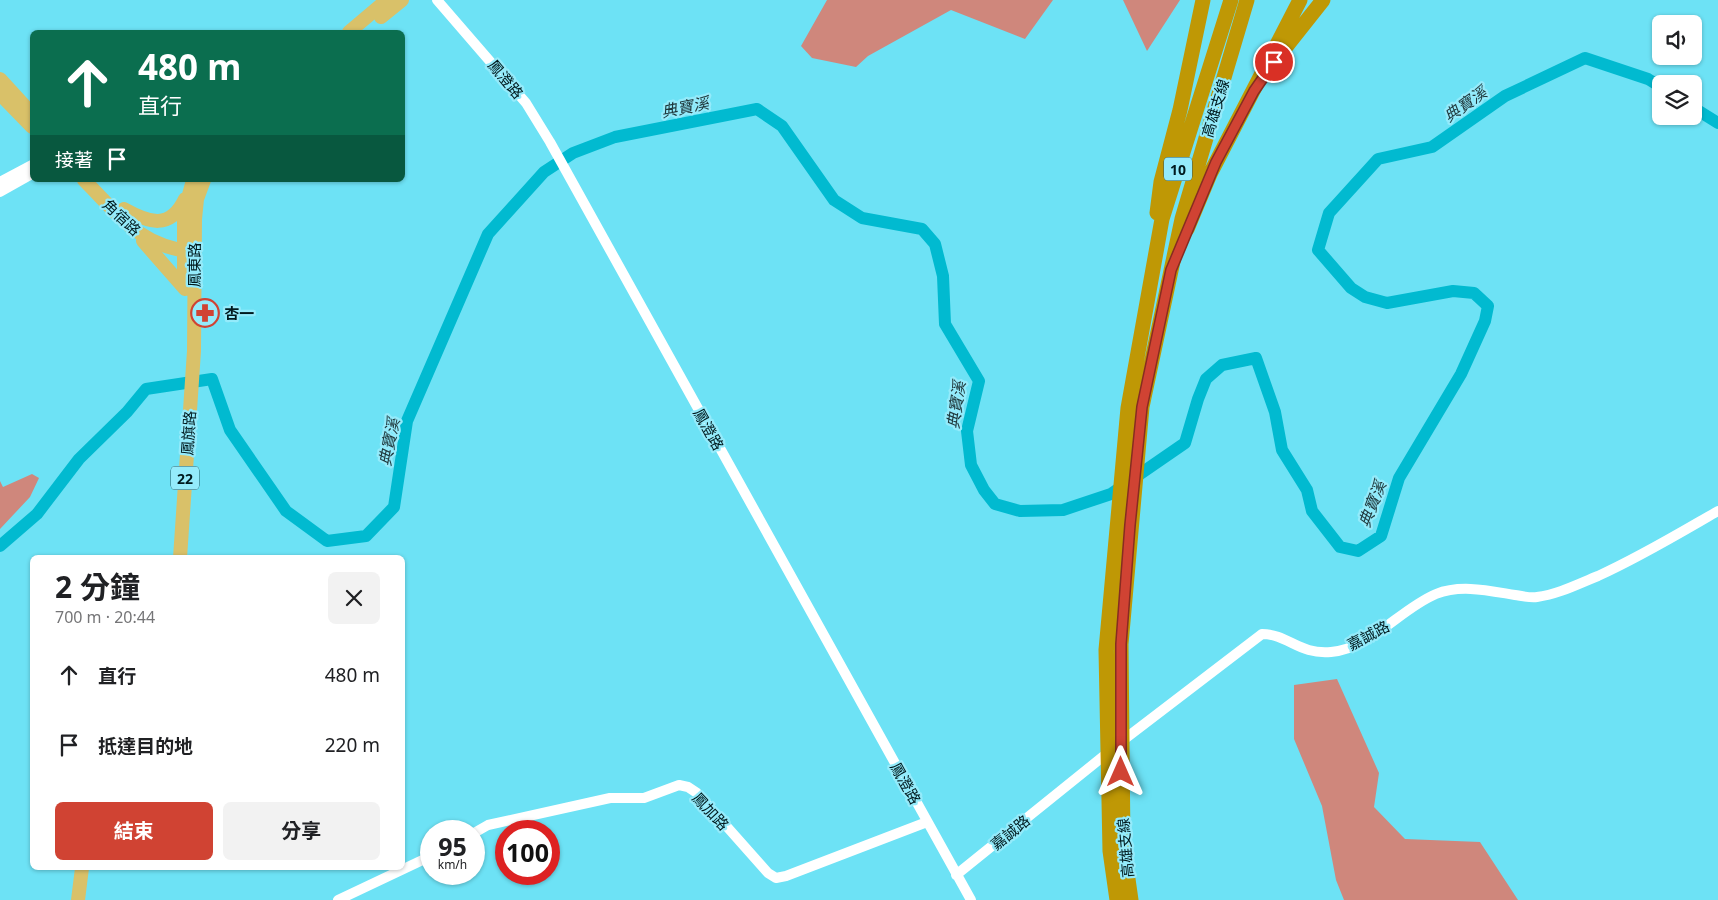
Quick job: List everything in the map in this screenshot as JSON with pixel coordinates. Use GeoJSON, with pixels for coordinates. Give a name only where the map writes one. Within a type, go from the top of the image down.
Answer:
{"type":"FeatureCollection","features":[{"type":"Feature","properties":{"kind":"highway"},"geometry":{"type":"LineString","coordinates":[[1140,342],[1159,193],[1180,110],[1202,0]]}},
{"type":"Feature","properties":{"kind":"highway","name":"高雄支線"},"geometry":{"type":"LineString","coordinates":[[1130,900],[1123,844],[1121,644],[1140,342],[1162,219],[1231,0]]}},
{"type":"Feature","properties":{"kind":"highway","name":"高雄支線"},"geometry":{"type":"LineString","coordinates":[[1117,900],[1110,851],[1106,650],[1135,408],[1171,270],[1182,219],[1247,0]]}},
{"type":"Feature","properties":{"kind":"highway"},"geometry":{"type":"LineString","coordinates":[[1171,270],[1210,174],[1300,0]]}},
{"type":"Feature","properties":{"kind":"highway"},"geometry":{"type":"LineString","coordinates":[[1254,91],[1295,33],[1324,0]]}},
{"type":"Feature","properties":{"kind":"main road"},"geometry":{"type":"LineString","coordinates":[[351,30],[387,0]]}},
{"type":"Feature","properties":{"kind":"main road"},"geometry":{"type":"LineString","coordinates":[[366,30],[402,0]]}},
{"type":"Feature","properties":{"kind":"main road"},"geometry":{"type":"LineString","coordinates":[[0,79],[30,112]]}},
{"type":"Feature","properties":{"kind":"main road"},"geometry":{"type":"LineString","coordinates":[[0,94],[30,125]]}},
{"type":"Feature","properties":{"kind":"main road","name":"角宿路"},"geometry":{"type":"LineString","coordinates":[[86,182],[133,229],[155,244],[188,248]]}},
{"type":"Feature","properties":{"kind":"main road","name":"角宿路"},"geometry":{"type":"LineString","coordinates":[[98,182],[149,231],[188,248]]}},
{"type":"Feature","properties":{"kind":"main road","name":"鳳東路"},"geometry":{"type":"LineString","coordinates":[[189,351],[188,248],[184,213],[193,182]]}},
{"type":"Feature","properties":{"kind":"main road","name":"鳳東路"},"geometry":{"type":"LineString","coordinates":[[189,351],[185,289],[188,248],[197,199],[203,182]]}},
{"type":"Feature","properties":{"kind":"main road"},"geometry":{"type":"LineString","coordinates":[[124,209],[144,220],[164,220],[181,208],[188,196]]}},
{"type":"Feature","properties":{"kind":"main road"},"geometry":{"type":"LineString","coordinates":[[133,229],[185,289]]}},
{"type":"Feature","properties":{"kind":"main road","name":"22"},"geometry":{"type":"LineString","coordinates":[[186,399],[189,351]]}},
{"type":"Feature","properties":{"kind":"main road","name":"鳳旗路"},"geometry":{"type":"LineString","coordinates":[[171,555],[186,399]]}},
{"type":"Feature","properties":{"kind":"main road","name":"鳳旗路"},"geometry":{"type":"LineString","coordinates":[[180,555],[186,399]]}},
{"type":"Feature","properties":{"kind":"main road"},"geometry":{"type":"LineString","coordinates":[[70,900],[74,870]]}},
{"type":"Feature","properties":{"kind":"main road"},"geometry":{"type":"LineString","coordinates":[[78,900],[82,870]]}},
{"type":"Feature","properties":{"kind":"street","name":"鳳澄路"},"geometry":{"type":"LineString","coordinates":[[438,0],[526,103],[550,142],[971,900]]}},
{"type":"Feature","properties":{"kind":"street"},"geometry":{"type":"LineString","coordinates":[[0,182],[30,166]]}},
{"type":"Feature","properties":{"kind":"street"},"geometry":{"type":"LineString","coordinates":[[0,192],[30,175]]}},
{"type":"Feature","properties":{"kind":"street","name":"嘉誠路"},"geometry":{"type":"LineString","coordinates":[[956,875],[1126,738],[1262,634],[1272,634],[1308,651],[1333,652],[1348,648],[1380,632],[1436,594],[1455,589],[1535,598],[1567,590],[1639,557],[1718,511]]}},
{"type":"Feature","properties":{"kind":"street","name":"鳳加路"},"geometry":{"type":"LineString","coordinates":[[485,827],[610,798],[644,798],[679,785],[688,787],[697,793],[768,873],[776,878],[786,876],[928,822]]}},
{"type":"Feature","properties":{"kind":"street"},"geometry":{"type":"LineString","coordinates":[[405,868],[420,861]]}},
{"type":"Feature","properties":{"kind":"street"},"geometry":{"type":"LineString","coordinates":[[338,900],[401,870]]}},
{"type":"Feature","properties":{"kind":"shaded area"},"geometry":{"type":"Polygon","coordinates":[[[827,0],[1053,0],[1025,39],[951,10],[868,56],[856,67],[812,58],[801,46],[827,0]]]}},
{"type":"Feature","properties":{"kind":"shaded area"},"geometry":{"type":"Polygon","coordinates":[[[1123,0],[1180,0],[1147,51],[1123,0]]]}},
{"type":"Feature","properties":{"kind":"shaded area"},"geometry":{"type":"Polygon","coordinates":[[[32,474],[39,478],[30,497],[0,529],[0,481],[3,487],[32,474]]]}},
{"type":"Feature","properties":{"kind":"shaded area"},"geometry":{"type":"Polygon","coordinates":[[[1337,679],[1379,773],[1374,807],[1405,839],[1480,842],[1518,900],[1344,900],[1336,880],[1322,806],[1294,739],[1294,685],[1337,679]]]}},
{"type":"Feature","properties":{"kind":"waterway","name":"典寶溪"},"geometry":{"type":"LineString","coordinates":[[0,546],[37,514],[79,459],[127,412],[146,389],[212,379],[230,430],[286,511],[327,541],[366,536],[394,507],[407,421],[488,234],[544,172],[573,153],[615,137],[757,109],[782,126],[834,200],[862,218],[922,229],[935,244],[943,276],[945,324],[979,381],[967,431],[971,465],[984,490],[995,504],[1020,511],[1063,510],[1111,494],[1185,443],[1206,379],[1222,365],[1256,358],[1275,412],[1282,450],[1307,490],[1312,511],[1340,547],[1358,551],[1381,536],[1399,478],[1461,374],[1485,321],[1488,306],[1474,293],[1453,291],[1387,303],[1365,297],[1351,288],[1318,250],[1329,213],[1378,159],[1432,147],[1505,96],[1585,58],[1652,81]]}},
{"type":"Feature","properties":{"kind":"waterway","name":"典寶溪"},"geometry":{"type":"LineString","coordinates":[[1702,113],[1718,123]]}},
{"type":"Feature","properties":{"kind":"place","name":"杏一"},"geometry":{"type":"Point","coordinates":[205,313]}},
{"type":"Feature","properties":{"kind":"route"},"geometry":{"type":"LineString","coordinates":[[1121,772],[1121,644],[1130,525],[1142,407],[1171,270],[1210,174],[1254,91],[1274,62]]}}]}
